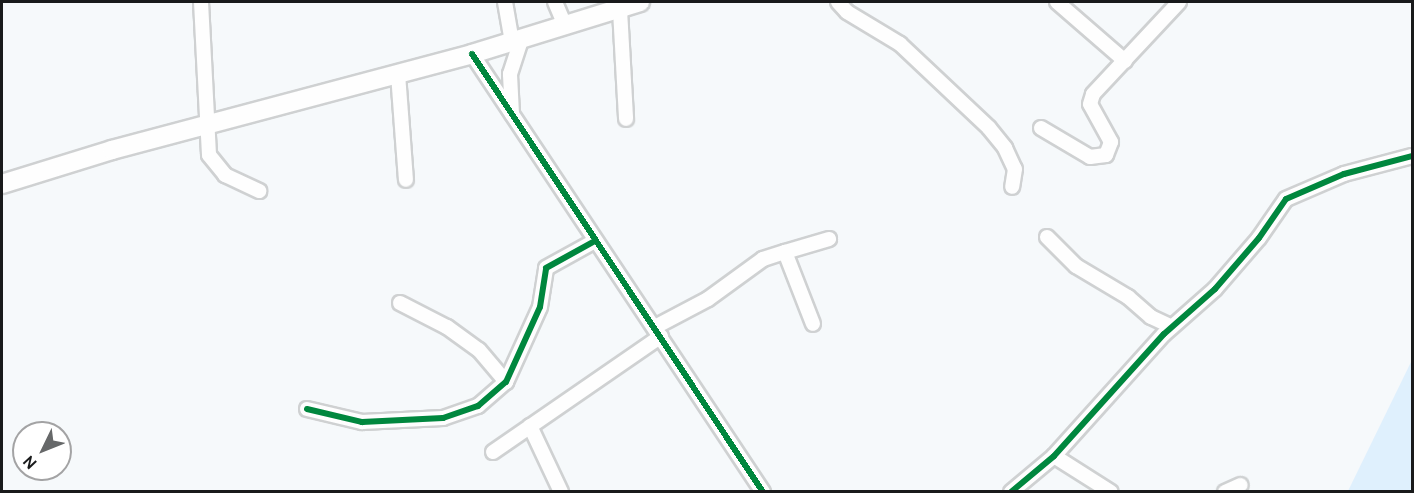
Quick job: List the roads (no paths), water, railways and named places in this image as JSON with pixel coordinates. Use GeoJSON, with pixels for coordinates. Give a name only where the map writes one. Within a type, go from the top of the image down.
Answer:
{"type":"FeatureCollection","features":[{"type":"Feature","properties":{"kind":"main road"},"geometry":{"type":"LineString","coordinates":[[2,184],[207,125],[472,54],[640,2]]}},
{"type":"Feature","properties":{"kind":"street"},"geometry":{"type":"LineString","coordinates":[[201,2],[209,155],[225,175],[259,191]]}},
{"type":"Feature","properties":{"kind":"street"},"geometry":{"type":"LineString","coordinates":[[505,2],[516,41],[510,74],[513,116]]}},
{"type":"Feature","properties":{"kind":"street"},"geometry":{"type":"LineString","coordinates":[[555,2],[565,26]]}},
{"type":"Feature","properties":{"kind":"street"},"geometry":{"type":"LineString","coordinates":[[838,2],[847,12],[900,44],[989,128],[1005,148],[1015,169],[1012,187]]}},
{"type":"Feature","properties":{"kind":"street"},"geometry":{"type":"LineString","coordinates":[[1057,2],[1125,61]]}},
{"type":"Feature","properties":{"kind":"street"},"geometry":{"type":"LineString","coordinates":[[1041,128],[1090,157],[1106,155],[1111,142],[1090,104],[1093,94],[1179,2]]}},
{"type":"Feature","properties":{"kind":"street"},"geometry":{"type":"LineString","coordinates":[[620,10],[626,119]]}},
{"type":"Feature","properties":{"kind":"street"},"geometry":{"type":"LineString","coordinates":[[472,54],[763,492]]}},
{"type":"Feature","properties":{"kind":"street"},"geometry":{"type":"LineString","coordinates":[[398,74],[406,180]]}},
{"type":"Feature","properties":{"kind":"street"},"geometry":{"type":"LineString","coordinates":[[1011,492],[1054,456],[1172,327],[1215,289],[1259,238],[1286,199],[1344,174],[1413,156]]}},
{"type":"Feature","properties":{"kind":"street"},"geometry":{"type":"LineString","coordinates":[[1047,237],[1076,266],[1128,297],[1151,317],[1172,327]]}},
{"type":"Feature","properties":{"kind":"street"},"geometry":{"type":"LineString","coordinates":[[493,452],[658,332],[764,259],[829,239]]}},
{"type":"Feature","properties":{"kind":"street"},"geometry":{"type":"LineString","coordinates":[[307,409],[362,422],[443,418],[478,406],[506,382],[540,307],[546,268],[595,241]]}},
{"type":"Feature","properties":{"kind":"street"},"geometry":{"type":"LineString","coordinates":[[785,252],[813,324]]}},
{"type":"Feature","properties":{"kind":"street"},"geometry":{"type":"LineString","coordinates":[[399,303],[447,327],[479,350],[506,382]]}},
{"type":"Feature","properties":{"kind":"street"},"geometry":{"type":"LineString","coordinates":[[530,426],[561,492]]}},
{"type":"Feature","properties":{"kind":"street"},"geometry":{"type":"LineString","coordinates":[[1054,456],[1111,492]]}},
{"type":"Feature","properties":{"kind":"street"},"geometry":{"type":"LineString","coordinates":[[1225,492],[1241,485]]}}]}
